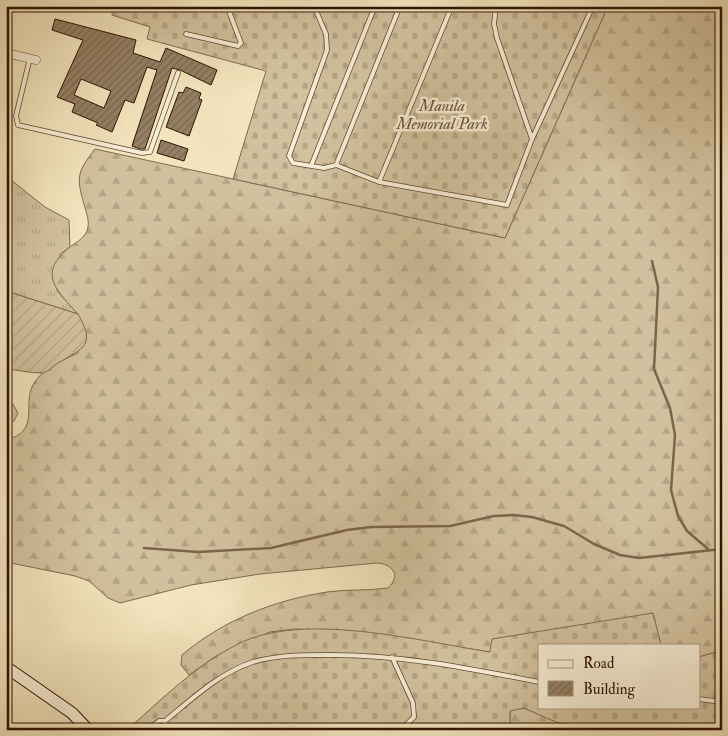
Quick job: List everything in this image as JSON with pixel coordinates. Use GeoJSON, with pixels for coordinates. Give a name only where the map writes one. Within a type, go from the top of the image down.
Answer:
{"type":"FeatureCollection","features":[{"type":"Feature","properties":{"kind":"main road"},"geometry":{"type":"LineString","coordinates":[[6,667],[72,713],[88,730]]}},
{"type":"Feature","properties":{"kind":"street"},"geometry":{"type":"LineString","coordinates":[[6,53],[33,59]]}},
{"type":"Feature","properties":{"kind":"lane"},"geometry":{"type":"LineString","coordinates":[[186,34],[238,46],[241,43],[227,6]]}},
{"type":"Feature","properties":{"kind":"lane"},"geometry":{"type":"LineString","coordinates":[[314,6],[326,34],[327,50],[289,156],[293,163],[324,168],[336,165],[379,182],[507,205],[532,139],[593,6]]}},
{"type":"Feature","properties":{"kind":"lane"},"geometry":{"type":"LineString","coordinates":[[311,166],[375,6]]}},
{"type":"Feature","properties":{"kind":"lane"},"geometry":{"type":"LineString","coordinates":[[336,165],[400,6]]}},
{"type":"Feature","properties":{"kind":"lane"},"geometry":{"type":"LineString","coordinates":[[379,182],[452,6]]}},
{"type":"Feature","properties":{"kind":"lane"},"geometry":{"type":"LineString","coordinates":[[496,6],[494,24],[497,38],[532,139]]}},
{"type":"Feature","properties":{"kind":"lane"},"geometry":{"type":"LineString","coordinates":[[33,59],[16,116],[18,125],[142,153],[150,152],[178,73]]}},
{"type":"Feature","properties":{"kind":"lane"},"geometry":{"type":"LineString","coordinates":[[147,730],[159,720],[165,721],[205,688],[229,673],[253,662],[283,655],[392,657],[438,662],[538,682]]}},
{"type":"Feature","properties":{"kind":"lane"},"geometry":{"type":"LineString","coordinates":[[392,657],[413,703],[414,717],[401,730]]}},
{"type":"Feature","properties":{"kind":"lane"},"geometry":{"type":"LineString","coordinates":[[700,699],[722,702]]}},
{"type":"Feature","properties":{"kind":"lane"},"geometry":{"type":"LineString","coordinates":[[165,721],[165,729]]}},
{"type":"Feature","properties":{"kind":"green space","name":"Manila Memorial Park"},"geometry":{"type":"Polygon","coordinates":[[[113,6],[608,6],[505,238],[233,179],[266,71],[147,39],[150,27],[112,15],[113,6]]]}},
{"type":"Feature","properties":{"kind":"green space"},"geometry":{"type":"Polygon","coordinates":[[[608,6],[722,6],[722,651],[700,657],[700,644],[661,644],[652,613],[490,652],[350,631],[294,629],[270,632],[216,656],[189,675],[181,665],[182,655],[215,632],[250,613],[288,600],[335,591],[388,588],[395,575],[391,568],[377,563],[260,574],[191,585],[120,603],[108,598],[89,581],[75,576],[6,562],[6,440],[17,436],[27,424],[30,393],[41,374],[78,353],[78,314],[56,287],[52,271],[63,254],[83,237],[87,230],[88,220],[79,183],[81,171],[95,149],[505,238],[608,6]]]}},
{"type":"Feature","properties":{"kind":"green space"},"geometry":{"type":"Polygon","coordinates":[[[6,176],[45,207],[69,220],[70,247],[60,254],[57,291],[78,314],[6,291],[6,176]]]}},
{"type":"Feature","properties":{"kind":"green space"},"geometry":{"type":"Polygon","coordinates":[[[6,291],[78,314],[86,333],[84,344],[75,353],[43,373],[6,369],[6,291]]]}},
{"type":"Feature","properties":{"kind":"green space"},"geometry":{"type":"Polygon","coordinates":[[[6,392],[18,413],[14,421],[6,428],[6,416],[9,409],[6,392]]]}},
{"type":"Feature","properties":{"kind":"green space"},"geometry":{"type":"Polygon","coordinates":[[[653,613],[661,644],[538,644],[538,708],[700,708],[700,657],[722,650],[722,730],[579,730],[524,708],[510,711],[510,724],[513,730],[127,730],[180,683],[208,662],[238,644],[265,634],[295,630],[328,629],[396,636],[490,652],[492,639],[653,613]]]}},
{"type":"Feature","properties":{"kind":"green space"},"geometry":{"type":"Polygon","coordinates":[[[516,708],[531,710],[579,730],[513,730],[510,725],[510,711],[516,708]]]}},
{"type":"Feature","properties":{"kind":"building"},"geometry":{"type":"Polygon","coordinates":[[[55,19],[136,40],[133,53],[160,62],[166,48],[217,70],[211,85],[172,68],[145,149],[140,149],[132,146],[157,70],[147,67],[134,103],[125,100],[112,132],[96,125],[98,123],[72,112],[75,104],[57,97],[83,40],[52,30],[55,19]],[[81,79],[74,95],[104,108],[111,91],[81,79]]]}},
{"type":"Feature","properties":{"kind":"building"},"geometry":{"type":"Polygon","coordinates":[[[186,87],[201,93],[199,99],[202,100],[189,136],[166,127],[179,92],[183,93],[186,87]]]}},
{"type":"Feature","properties":{"kind":"building"},"geometry":{"type":"Polygon","coordinates":[[[161,140],[188,149],[184,161],[157,153],[161,140]]]}},
{"type":"Feature","properties":{"kind":"waterway"},"geometry":{"type":"LineString","coordinates":[[652,261],[658,287],[654,369],[670,408],[675,435],[671,490],[678,516],[687,531],[708,549]]}},
{"type":"Feature","properties":{"kind":"waterway"},"geometry":{"type":"LineString","coordinates":[[144,548],[198,552],[271,548],[347,530],[371,527],[450,526],[494,516],[513,515],[532,517],[564,526],[594,544],[620,555],[639,558],[722,549]]}}]}
